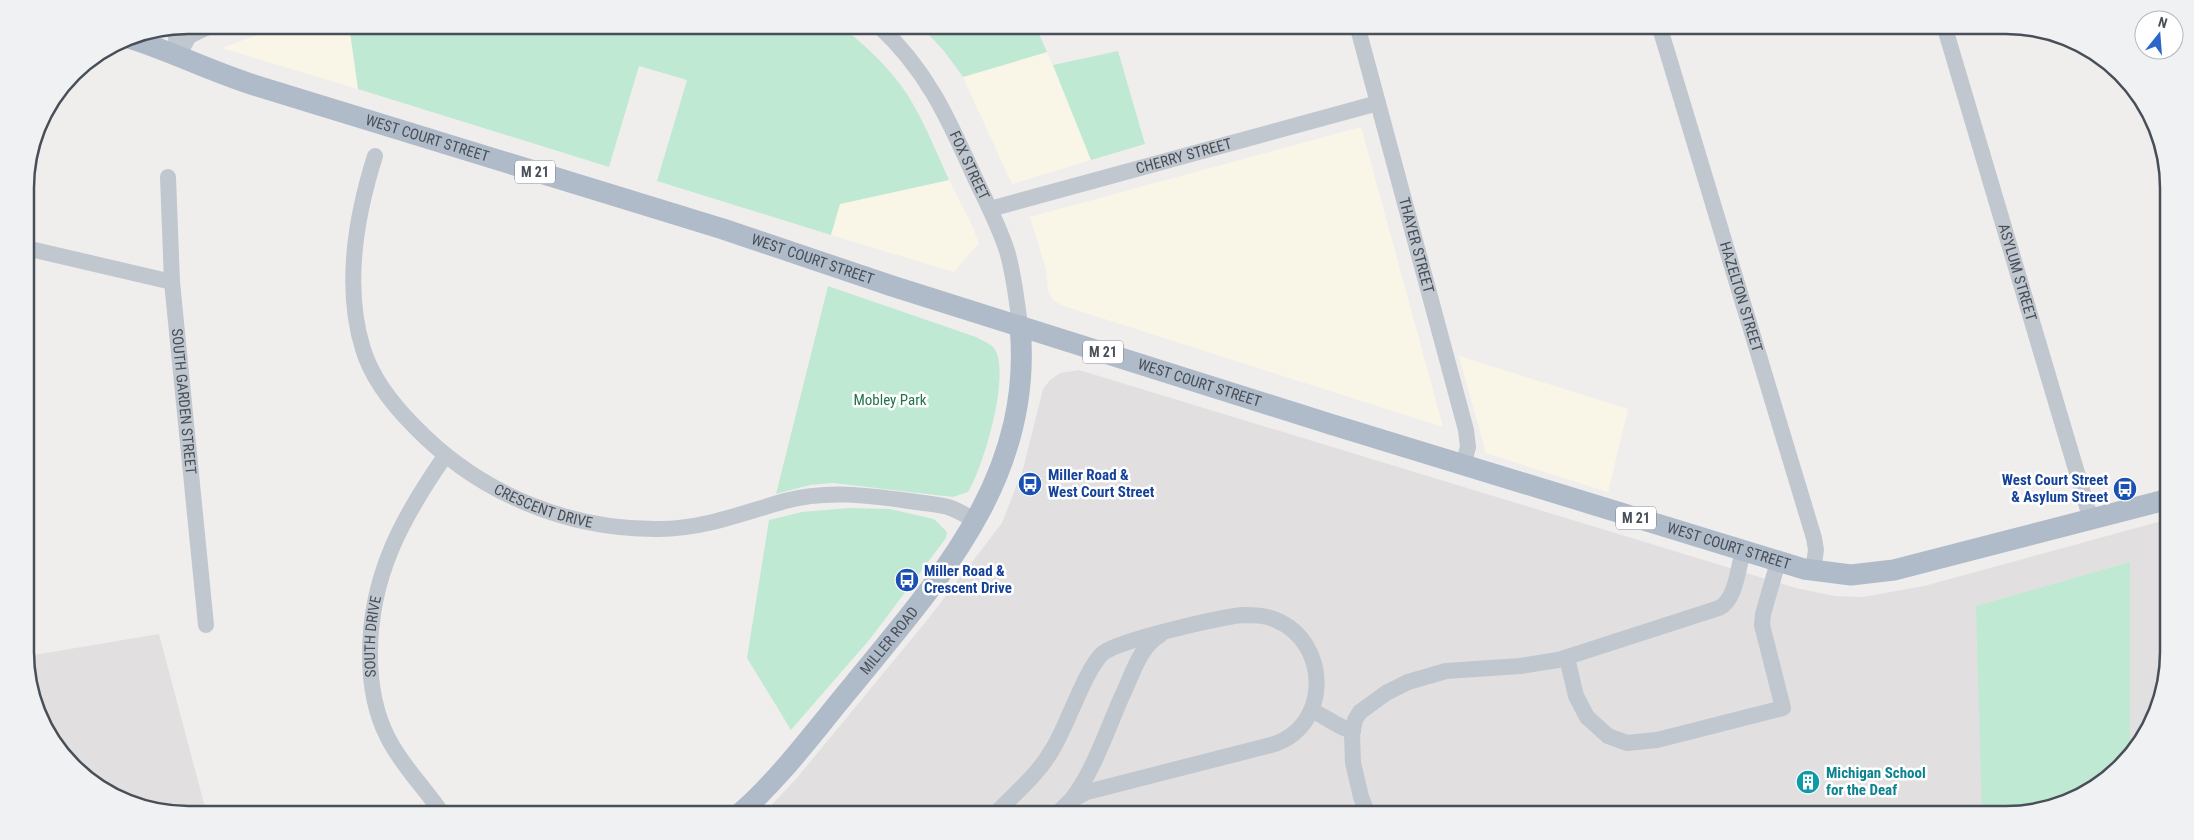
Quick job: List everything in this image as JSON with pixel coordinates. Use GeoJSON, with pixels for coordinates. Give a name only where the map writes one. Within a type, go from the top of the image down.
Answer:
{"type":"FeatureCollection","features":[{"type":"Feature","properties":{"kind":"main road","name":"WEST COURT STREET"},"geometry":{"type":"LineString","coordinates":[[139,42],[178,56],[223,76],[740,234],[1020,326],[1463,465],[1778,562],[1813,570],[1851,575],[1894,570],[2160,501]]}},
{"type":"Feature","properties":{"kind":"main road","name":"MILLER ROAD"},"geometry":{"type":"LineString","coordinates":[[747,806],[789,763],[924,599],[955,556],[976,521],[999,474],[1012,425],[1021,367],[1020,326]]}},
{"type":"Feature","properties":{"kind":"street"},"geometry":{"type":"LineString","coordinates":[[176,34],[178,56]]}},
{"type":"Feature","properties":{"kind":"street"},"geometry":{"type":"LineString","coordinates":[[178,56],[189,36],[193,34]]}},
{"type":"Feature","properties":{"kind":"street","name":"FOX STREET"},"geometry":{"type":"LineString","coordinates":[[887,34],[908,55],[932,89],[990,209],[1009,260],[1020,326]]}},
{"type":"Feature","properties":{"kind":"street","name":"THAYER STREET"},"geometry":{"type":"LineString","coordinates":[[1359,34],[1466,430],[1468,447],[1463,465]]}},
{"type":"Feature","properties":{"kind":"street","name":"HAZELTON STREET"},"geometry":{"type":"LineString","coordinates":[[1662,34],[1814,538],[1816,550],[1813,570]]}},
{"type":"Feature","properties":{"kind":"street","name":"ASYLUM STREET"},"geometry":{"type":"LineString","coordinates":[[1947,34],[2091,520]]}},
{"type":"Feature","properties":{"kind":"street","name":"CHERRY STREET"},"geometry":{"type":"LineString","coordinates":[[990,209],[1378,103]]}},
{"type":"Feature","properties":{"kind":"street","name":"CRESCENT DRIVE"},"geometry":{"type":"LineString","coordinates":[[375,156],[361,216],[354,272],[356,312],[362,347],[370,367],[388,396],[410,422],[445,456],[474,477],[513,497],[570,518],[612,527],[662,530],[691,527],[736,517],[798,498],[838,494],[880,497],[946,507],[976,521]]}},
{"type":"Feature","properties":{"kind":"street","name":"SOUTH GARDEN STREET"},"geometry":{"type":"LineString","coordinates":[[168,177],[172,282],[206,625]]}},
{"type":"Feature","properties":{"kind":"street"},"geometry":{"type":"LineString","coordinates":[[34,250],[172,282]]}},
{"type":"Feature","properties":{"kind":"street","name":"SOUTH DRIVE"},"geometry":{"type":"LineString","coordinates":[[436,806],[398,755],[383,726],[371,678],[370,641],[374,600],[391,547],[417,500],[445,456]]}},
{"type":"Feature","properties":{"kind":"street"},"geometry":{"type":"LineString","coordinates":[[1364,806],[1351,748],[1352,731],[1357,716],[1364,708],[1395,688],[1421,677],[1452,670],[1520,666],[1567,658],[1723,606],[1730,597],[1743,551]]}},
{"type":"Feature","properties":{"kind":"street"},"geometry":{"type":"LineString","coordinates":[[1567,658],[1576,696],[1587,717],[1608,736],[1627,743],[1656,740],[1783,708],[1762,625],[1763,614],[1778,562]]}},
{"type":"Feature","properties":{"kind":"street"},"geometry":{"type":"LineString","coordinates":[[1003,806],[1038,769],[1051,752],[1094,663],[1100,657],[1120,645],[1242,615],[1265,616],[1276,620],[1290,628],[1300,638],[1313,663],[1318,685],[1312,711],[1295,732],[1276,743],[1100,788],[1070,801]]}},
{"type":"Feature","properties":{"kind":"street"},"geometry":{"type":"LineString","coordinates":[[1065,806],[1091,766],[1140,657],[1151,642],[1164,633]]}},
{"type":"Feature","properties":{"kind":"street"},"geometry":{"type":"LineString","coordinates":[[1312,711],[1352,731]]}},
{"type":"Feature","properties":{"kind":"shaded area"},"geometry":{"type":"Polygon","coordinates":[[[260,34],[350,34],[358,89],[222,48],[260,34]]]}},
{"type":"Feature","properties":{"kind":"shaded area"},"geometry":{"type":"Polygon","coordinates":[[[1047,52],[1091,160],[1012,184],[963,77],[1047,52]]]}},
{"type":"Feature","properties":{"kind":"shaded area"},"geometry":{"type":"Polygon","coordinates":[[[1361,127],[1443,427],[1061,305],[1053,300],[1048,291],[1046,269],[1030,217],[1361,127]]]}},
{"type":"Feature","properties":{"kind":"shaded area"},"geometry":{"type":"Polygon","coordinates":[[[949,180],[979,243],[954,272],[831,235],[840,204],[949,180]]]}},
{"type":"Feature","properties":{"kind":"shaded area"},"geometry":{"type":"Polygon","coordinates":[[[1459,356],[1628,409],[1608,492],[1486,453],[1459,356]]]}},
{"type":"Feature","properties":{"kind":"shaded area"},"geometry":{"type":"Polygon","coordinates":[[[1079,370],[1796,588],[1835,596],[1863,597],[1924,586],[2160,521],[2160,652],[2159,672],[2152,701],[2140,729],[2128,746],[2100,774],[2083,786],[2065,794],[2046,801],[2016,806],[770,806],[796,779],[928,619],[1002,523],[1023,469],[1043,389],[1050,380],[1060,373],[1079,370]]]}},
{"type":"Feature","properties":{"kind":"shaded area"},"geometry":{"type":"Polygon","coordinates":[[[159,634],[205,806],[178,806],[139,798],[102,780],[86,768],[60,738],[50,720],[37,682],[34,655],[159,634]]]}},
{"type":"Feature","properties":{"kind":"green space"},"geometry":{"type":"Polygon","coordinates":[[[350,34],[851,34],[876,57],[907,94],[924,125],[949,180],[840,204],[831,235],[657,181],[687,80],[639,66],[609,167],[358,89],[350,34]]]}},
{"type":"Feature","properties":{"kind":"green space"},"geometry":{"type":"Polygon","coordinates":[[[928,34],[1039,34],[1047,52],[963,77],[944,51],[928,34]]]}},
{"type":"Feature","properties":{"kind":"green space"},"geometry":{"type":"Polygon","coordinates":[[[1118,51],[1145,144],[1091,160],[1053,65],[1118,51]]]}},
{"type":"Feature","properties":{"kind":"green space","name":"Mobley Park"},"geometry":{"type":"Polygon","coordinates":[[[828,286],[976,337],[993,347],[998,359],[1000,376],[998,396],[988,442],[968,492],[953,497],[833,483],[810,485],[776,494],[828,286]]]}},
{"type":"Feature","properties":{"kind":"green space"},"geometry":{"type":"Polygon","coordinates":[[[849,508],[890,509],[934,519],[947,532],[946,538],[870,639],[791,730],[747,658],[769,520],[802,512],[849,508]]]}},
{"type":"Feature","properties":{"kind":"green space"},"geometry":{"type":"Polygon","coordinates":[[[2130,562],[2130,743],[2115,761],[2083,786],[2046,801],[2036,803],[2016,806],[1982,806],[1976,606],[2130,562]]]}},
{"type":"Feature","properties":{"kind":"place","name":"Miller Road & West Court Street"},"geometry":{"type":"Point","coordinates":[1030,484]}},
{"type":"Feature","properties":{"kind":"place","name":"West Court Street & Asylum Street"},"geometry":{"type":"Point","coordinates":[2125,489]}},
{"type":"Feature","properties":{"kind":"place","name":"Miller Road & Crescent Drive"},"geometry":{"type":"Point","coordinates":[907,580]}},
{"type":"Feature","properties":{"kind":"place","name":"Michigan School for the Deaf"},"geometry":{"type":"Point","coordinates":[1808,782]}}]}
